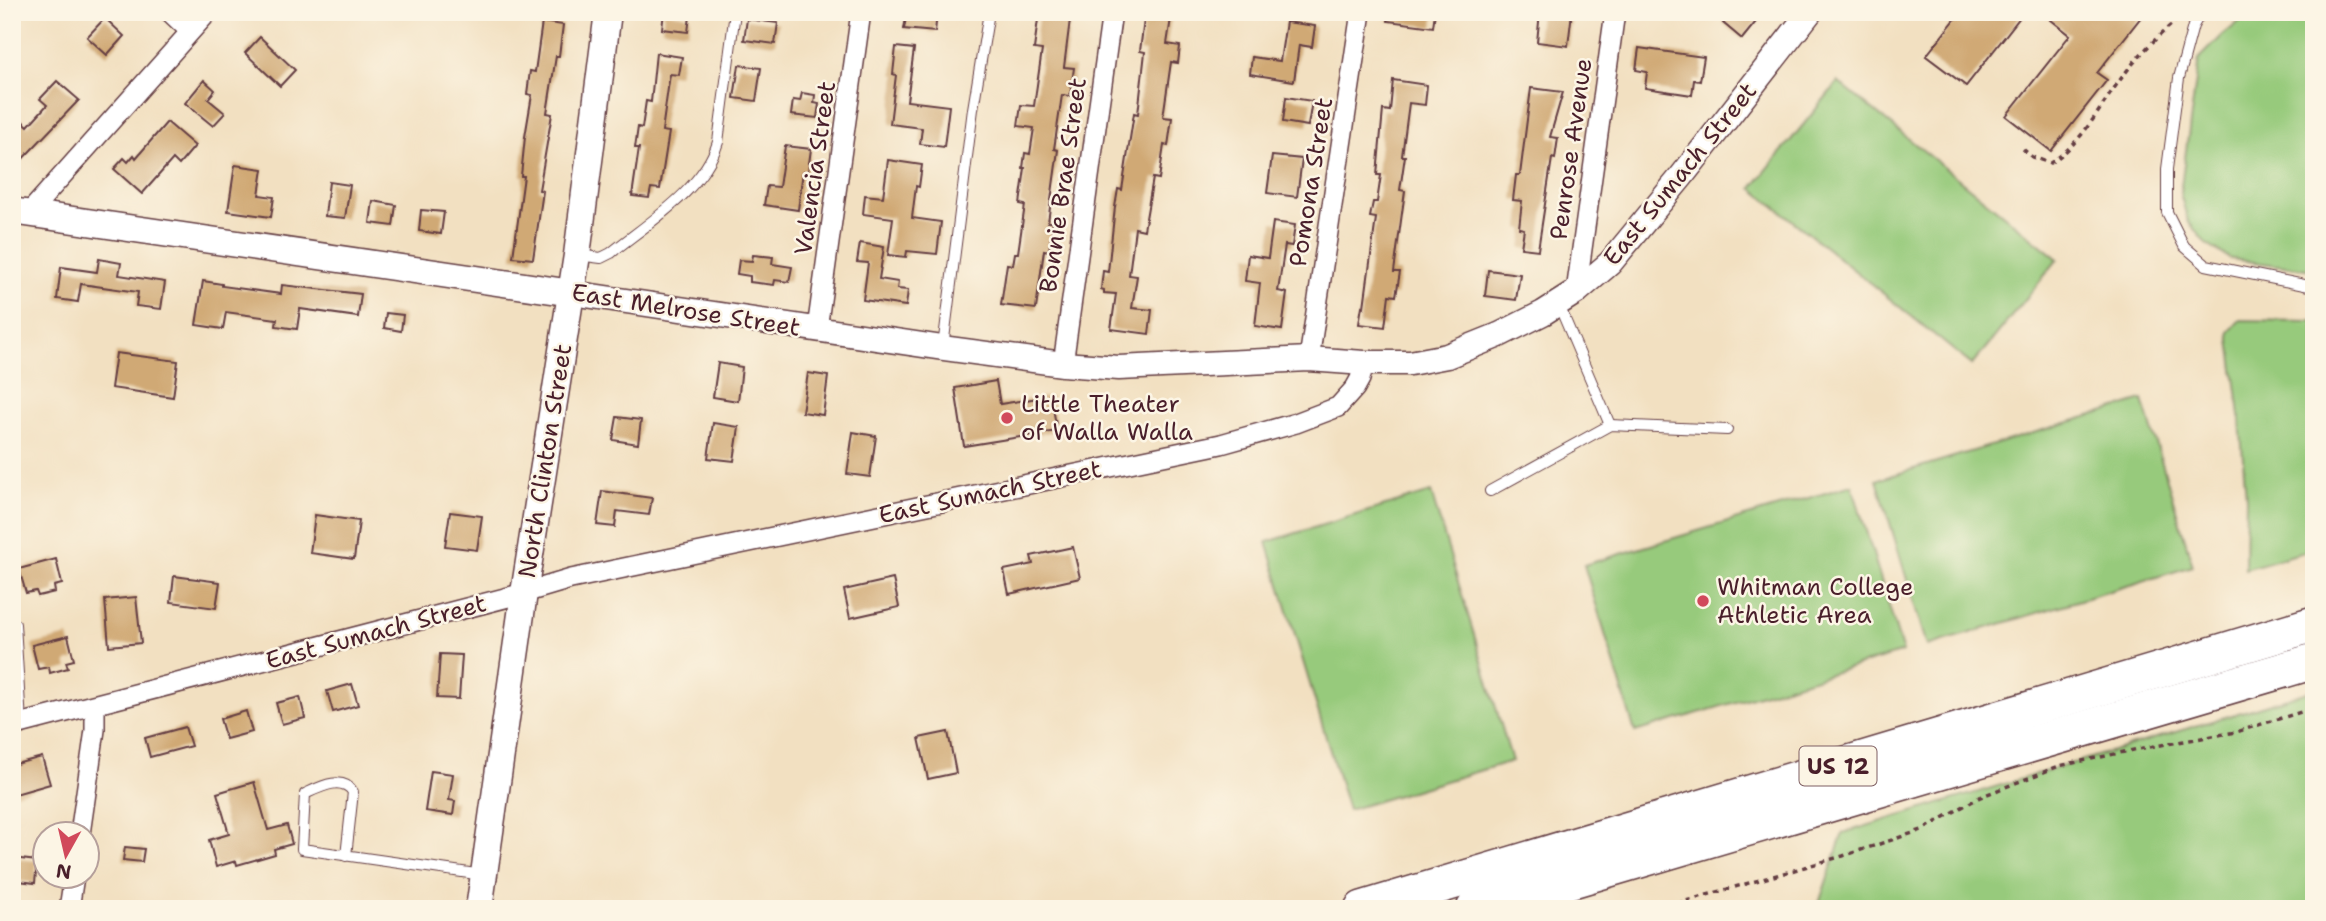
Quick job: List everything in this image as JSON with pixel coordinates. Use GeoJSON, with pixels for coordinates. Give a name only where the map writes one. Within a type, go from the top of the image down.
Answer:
{"type":"FeatureCollection","features":[{"type":"Feature","properties":{"kind":"highway","name":"US 12"},"geometry":{"type":"LineString","coordinates":[[1362,909],[2314,624]]}},
{"type":"Feature","properties":{"kind":"highway","name":"US 12"},"geometry":{"type":"LineString","coordinates":[[1474,909],[2314,661]]}},
{"type":"Feature","properties":{"kind":"main road","name":"North Clinton Street"},"geometry":{"type":"LineString","coordinates":[[479,909],[524,593],[578,255],[608,12]]}},
{"type":"Feature","properties":{"kind":"main road","name":"East Melrose Street"},"geometry":{"type":"LineString","coordinates":[[20,213],[572,293]]}},
{"type":"Feature","properties":{"kind":"street"},"geometry":{"type":"LineString","coordinates":[[170,12],[190,31]]}},
{"type":"Feature","properties":{"kind":"street"},"geometry":{"type":"LineString","coordinates":[[20,213],[208,12]]}},
{"type":"Feature","properties":{"kind":"street","name":"Valencia Street"},"geometry":{"type":"LineString","coordinates":[[817,330],[862,12]]}},
{"type":"Feature","properties":{"kind":"street","name":"Bonnie Brae Street"},"geometry":{"type":"LineString","coordinates":[[1063,364],[1112,12]]}},
{"type":"Feature","properties":{"kind":"street","name":"Pomona Street"},"geometry":{"type":"LineString","coordinates":[[1309,359],[1361,12]]}},
{"type":"Feature","properties":{"kind":"street","name":"Penrose Avenue"},"geometry":{"type":"LineString","coordinates":[[1567,298],[1615,12]]}},
{"type":"Feature","properties":{"kind":"street","name":"East Sumach Street"},"geometry":{"type":"LineString","coordinates":[[16,724],[95,706],[571,579],[1221,444],[1296,423],[1338,407],[1355,388],[1364,363],[1410,363],[1447,356],[1499,335],[1567,298],[1610,263],[1810,12]]}},
{"type":"Feature","properties":{"kind":"street","name":"East Melrose Street"},"geometry":{"type":"LineString","coordinates":[[572,293],[1063,364],[1119,368],[1309,359],[1364,363]]}},
{"type":"Feature","properties":{"kind":"street"},"geometry":{"type":"LineString","coordinates":[[82,820],[95,730],[95,706]]}},
{"type":"Feature","properties":{"kind":"street"},"geometry":{"type":"LineString","coordinates":[[69,909],[72,890]]}},
{"type":"Feature","properties":{"kind":"lane"},"geometry":{"type":"LineString","coordinates":[[578,255],[601,258],[611,253],[675,201],[714,156],[735,12]]}},
{"type":"Feature","properties":{"kind":"lane"},"geometry":{"type":"LineString","coordinates":[[943,348],[973,109],[989,12]]}},
{"type":"Feature","properties":{"kind":"lane"},"geometry":{"type":"LineString","coordinates":[[2201,12],[2193,26],[2179,78],[2168,169],[2167,212],[2184,246],[2206,265],[2314,287]]}},
{"type":"Feature","properties":{"kind":"lane"},"geometry":{"type":"LineString","coordinates":[[1567,298],[1610,425]]}},
{"type":"Feature","properties":{"kind":"lane"},"geometry":{"type":"LineString","coordinates":[[1490,491],[1610,425],[1727,430]]}},
{"type":"Feature","properties":{"kind":"lane"},"geometry":{"type":"LineString","coordinates":[[15,624],[16,724]]}},
{"type":"Feature","properties":{"kind":"lane"},"geometry":{"type":"LineString","coordinates":[[346,856],[353,792],[349,785],[342,782],[321,786],[305,794],[302,849],[346,856],[484,875]]}},
{"type":"Feature","properties":{"kind":"path"},"geometry":{"type":"LineString","coordinates":[[2023,149],[2032,157],[2050,163],[2065,154],[2123,75],[2185,12]]}},
{"type":"Feature","properties":{"kind":"path"},"geometry":{"type":"LineString","coordinates":[[1658,909],[1843,856],[1922,830],[1980,797],[2059,766],[2236,732],[2314,708]]}},
{"type":"Feature","properties":{"kind":"green space"},"geometry":{"type":"Polygon","coordinates":[[[2251,12],[2314,12],[2314,270],[2231,259],[2206,244],[2188,221],[2180,193],[2199,59],[2251,12]]]}},
{"type":"Feature","properties":{"kind":"green space"},"geometry":{"type":"Polygon","coordinates":[[[1838,82],[2058,259],[1972,365],[1752,188],[1838,82]]]}},
{"type":"Feature","properties":{"kind":"green space"},"geometry":{"type":"Polygon","coordinates":[[[2240,320],[2314,321],[2314,549],[2245,569],[2246,498],[2239,407],[2229,332],[2240,320]]]}},
{"type":"Feature","properties":{"kind":"green space"},"geometry":{"type":"Polygon","coordinates":[[[2143,400],[2193,566],[1927,646],[1877,480],[2143,400]]]}},
{"type":"Feature","properties":{"kind":"green space"},"geometry":{"type":"Polygon","coordinates":[[[1852,485],[1903,652],[1635,732],[1584,565],[1852,485]]]}},
{"type":"Feature","properties":{"kind":"green space"},"geometry":{"type":"Polygon","coordinates":[[[1431,492],[1512,761],[1348,810],[1267,542],[1431,492]]]}},
{"type":"Feature","properties":{"kind":"green space"},"geometry":{"type":"Polygon","coordinates":[[[2314,690],[2314,909],[1817,909],[1843,833],[2314,690]]]}},
{"type":"Feature","properties":{"kind":"building"},"geometry":{"type":"Polygon","coordinates":[[[664,12],[690,16],[688,32],[662,29],[664,12]]]}},
{"type":"Feature","properties":{"kind":"building"},"geometry":{"type":"Polygon","coordinates":[[[907,12],[937,13],[935,32],[904,29],[907,12]]]}},
{"type":"Feature","properties":{"kind":"building"},"geometry":{"type":"Polygon","coordinates":[[[1039,12],[1071,12],[1064,67],[1074,68],[1070,96],[1062,95],[1048,222],[1053,222],[1049,251],[1044,250],[1036,309],[1001,305],[1007,264],[1013,265],[1015,253],[1018,253],[1025,205],[1020,204],[1023,168],[1025,153],[1030,154],[1034,128],[1018,126],[1021,105],[1034,106],[1042,50],[1034,49],[1039,12]]]}},
{"type":"Feature","properties":{"kind":"building"},"geometry":{"type":"Polygon","coordinates":[[[1145,12],[1172,12],[1167,44],[1180,46],[1178,63],[1171,62],[1163,117],[1172,118],[1168,146],[1164,145],[1159,179],[1153,178],[1144,230],[1135,228],[1129,275],[1137,276],[1132,308],[1152,310],[1149,334],[1111,329],[1116,294],[1104,293],[1101,289],[1103,271],[1108,272],[1115,207],[1118,189],[1122,190],[1134,113],[1138,114],[1145,52],[1140,51],[1145,12]]]}},
{"type":"Feature","properties":{"kind":"building"},"geometry":{"type":"Polygon","coordinates":[[[1389,12],[1435,12],[1433,27],[1388,21],[1389,12]]]}},
{"type":"Feature","properties":{"kind":"building"},"geometry":{"type":"Polygon","coordinates":[[[1540,12],[1572,12],[1568,46],[1537,42],[1540,12]]]}},
{"type":"Feature","properties":{"kind":"building"},"geometry":{"type":"Polygon","coordinates":[[[1732,12],[1764,12],[1742,39],[1723,23],[1732,12]]]}},
{"type":"Feature","properties":{"kind":"building"},"geometry":{"type":"Polygon","coordinates":[[[1961,12],[2024,12],[1966,86],[1926,56],[1961,12]]]}},
{"type":"Feature","properties":{"kind":"building"},"geometry":{"type":"Polygon","coordinates":[[[2041,12],[2145,12],[2097,73],[2107,80],[2051,151],[2006,116],[2070,35],[2041,12]]]}},
{"type":"Feature","properties":{"kind":"building"},"geometry":{"type":"Polygon","coordinates":[[[105,18],[124,36],[107,55],[87,37],[105,18]]]}},
{"type":"Feature","properties":{"kind":"building"},"geometry":{"type":"Polygon","coordinates":[[[747,19],[778,23],[775,44],[744,40],[747,19]]]}},
{"type":"Feature","properties":{"kind":"building"},"geometry":{"type":"Polygon","coordinates":[[[542,22],[563,25],[547,113],[552,114],[539,190],[543,191],[533,259],[513,257],[532,95],[527,94],[530,71],[535,72],[542,22]]]}},
{"type":"Feature","properties":{"kind":"building"},"geometry":{"type":"Polygon","coordinates":[[[1286,22],[1315,26],[1312,47],[1299,45],[1294,81],[1250,74],[1252,57],[1280,61],[1286,22]]]}},
{"type":"Feature","properties":{"kind":"building"},"geometry":{"type":"Polygon","coordinates":[[[260,37],[295,70],[280,86],[245,53],[260,37]]]}},
{"type":"Feature","properties":{"kind":"building"},"geometry":{"type":"Polygon","coordinates":[[[896,47],[914,49],[907,101],[949,106],[944,147],[920,144],[922,128],[890,124],[896,75],[893,74],[896,47]]]}},
{"type":"Feature","properties":{"kind":"building"},"geometry":{"type":"Polygon","coordinates":[[[1639,48],[1704,57],[1700,81],[1694,80],[1692,95],[1645,88],[1647,72],[1636,70],[1639,48]]]}},
{"type":"Feature","properties":{"kind":"building"},"geometry":{"type":"Polygon","coordinates":[[[656,53],[682,57],[679,75],[670,74],[662,131],[669,132],[660,189],[651,188],[649,198],[632,196],[639,148],[635,148],[638,127],[642,128],[646,101],[651,102],[656,53]]]}},
{"type":"Feature","properties":{"kind":"building"},"geometry":{"type":"Polygon","coordinates":[[[739,65],[761,68],[756,101],[734,98],[739,65]]]}},
{"type":"Feature","properties":{"kind":"building"},"geometry":{"type":"Polygon","coordinates":[[[204,80],[215,90],[208,99],[225,113],[213,126],[185,103],[204,80]]]}},
{"type":"Feature","properties":{"kind":"building"},"geometry":{"type":"Polygon","coordinates":[[[1393,80],[1427,85],[1425,105],[1409,103],[1400,190],[1405,191],[1394,272],[1400,272],[1396,296],[1389,295],[1385,327],[1359,324],[1362,306],[1364,307],[1376,218],[1370,217],[1373,202],[1377,202],[1381,175],[1377,175],[1383,110],[1390,111],[1393,80]]]}},
{"type":"Feature","properties":{"kind":"building"},"geometry":{"type":"Polygon","coordinates":[[[57,81],[79,100],[12,170],[12,112],[28,126],[47,105],[40,99],[57,81]]]}},
{"type":"Feature","properties":{"kind":"building"},"geometry":{"type":"Polygon","coordinates":[[[1531,88],[1563,92],[1550,137],[1558,138],[1555,159],[1552,158],[1538,250],[1521,248],[1524,229],[1519,228],[1522,201],[1513,200],[1516,175],[1520,175],[1531,88]]]}},
{"type":"Feature","properties":{"kind":"building"},"geometry":{"type":"Polygon","coordinates":[[[802,93],[815,95],[814,103],[819,104],[817,118],[791,115],[793,100],[800,101],[802,93]]]}},
{"type":"Feature","properties":{"kind":"building"},"geometry":{"type":"Polygon","coordinates":[[[1286,97],[1312,101],[1308,126],[1283,122],[1286,97]]]}},
{"type":"Feature","properties":{"kind":"building"},"geometry":{"type":"Polygon","coordinates":[[[167,122],[195,146],[179,165],[173,159],[142,194],[114,169],[124,158],[128,162],[134,155],[136,158],[167,122]]]}},
{"type":"Feature","properties":{"kind":"building"},"geometry":{"type":"Polygon","coordinates":[[[785,146],[811,149],[808,171],[803,171],[798,210],[764,205],[767,186],[779,187],[785,146]]]}},
{"type":"Feature","properties":{"kind":"building"},"geometry":{"type":"Polygon","coordinates":[[[1272,156],[1302,159],[1297,197],[1267,193],[1272,156]]]}},
{"type":"Feature","properties":{"kind":"building"},"geometry":{"type":"Polygon","coordinates":[[[888,160],[922,165],[912,218],[941,222],[937,254],[907,251],[906,257],[888,255],[893,218],[863,214],[865,195],[883,197],[888,160]]]}},
{"type":"Feature","properties":{"kind":"building"},"geometry":{"type":"Polygon","coordinates":[[[235,165],[263,169],[259,195],[274,197],[271,217],[228,211],[235,165]]]}},
{"type":"Feature","properties":{"kind":"building"},"geometry":{"type":"Polygon","coordinates":[[[329,182],[350,185],[345,218],[325,216],[329,182]]]}},
{"type":"Feature","properties":{"kind":"building"},"geometry":{"type":"Polygon","coordinates":[[[373,201],[396,205],[393,226],[370,223],[373,201]]]}},
{"type":"Feature","properties":{"kind":"building"},"geometry":{"type":"Polygon","coordinates":[[[421,210],[444,212],[441,234],[419,231],[421,210]]]}},
{"type":"Feature","properties":{"kind":"building"},"geometry":{"type":"Polygon","coordinates":[[[1273,222],[1295,225],[1292,246],[1285,245],[1278,291],[1287,293],[1282,330],[1255,326],[1260,283],[1245,281],[1248,255],[1268,258],[1273,222]]]}},
{"type":"Feature","properties":{"kind":"building"},"geometry":{"type":"Polygon","coordinates":[[[860,243],[884,247],[879,279],[898,282],[897,289],[908,290],[906,306],[863,300],[868,263],[857,262],[860,243]]]}},
{"type":"Feature","properties":{"kind":"building"},"geometry":{"type":"Polygon","coordinates":[[[753,255],[773,257],[772,264],[792,267],[789,282],[775,280],[774,285],[750,282],[750,276],[737,274],[739,260],[752,261],[753,255]]]}},
{"type":"Feature","properties":{"kind":"building"},"geometry":{"type":"Polygon","coordinates":[[[99,259],[121,263],[119,275],[165,282],[161,309],[136,306],[138,292],[81,284],[78,302],[57,299],[61,267],[97,272],[99,259]]]}},
{"type":"Feature","properties":{"kind":"building"},"geometry":{"type":"Polygon","coordinates":[[[1488,270],[1520,274],[1516,300],[1485,296],[1488,270]]]}},
{"type":"Feature","properties":{"kind":"building"},"geometry":{"type":"Polygon","coordinates":[[[203,281],[281,294],[282,285],[361,294],[358,317],[300,309],[297,329],[276,326],[277,319],[226,312],[223,329],[196,325],[203,281]]]}},
{"type":"Feature","properties":{"kind":"building"},"geometry":{"type":"Polygon","coordinates":[[[386,313],[403,315],[401,331],[384,328],[386,313]]]}},
{"type":"Feature","properties":{"kind":"building"},"geometry":{"type":"Polygon","coordinates":[[[116,353],[178,361],[173,397],[111,388],[116,353]]]}},
{"type":"Feature","properties":{"kind":"building"},"geometry":{"type":"Polygon","coordinates":[[[718,363],[742,367],[738,401],[713,397],[718,363]]]}},
{"type":"Feature","properties":{"kind":"building"},"geometry":{"type":"Polygon","coordinates":[[[808,373],[828,376],[823,415],[802,412],[808,373]]]}},
{"type":"Feature","properties":{"kind":"building","name":"Little Theater of Walla Walla"},"geometry":{"type":"Polygon","coordinates":[[[996,381],[1000,404],[1051,396],[1057,431],[964,446],[955,388],[996,381]]]}},
{"type":"Feature","properties":{"kind":"building"},"geometry":{"type":"Polygon","coordinates":[[[617,417],[641,420],[638,444],[613,440],[617,417]]]}},
{"type":"Feature","properties":{"kind":"building"},"geometry":{"type":"Polygon","coordinates":[[[713,423],[739,427],[734,461],[708,458],[713,423]]]}},
{"type":"Feature","properties":{"kind":"building"},"geometry":{"type":"Polygon","coordinates":[[[853,432],[876,436],[870,477],[847,474],[853,432]]]}},
{"type":"Feature","properties":{"kind":"building"},"geometry":{"type":"Polygon","coordinates":[[[602,491],[652,498],[649,515],[617,511],[615,527],[597,525],[602,491]]]}},
{"type":"Feature","properties":{"kind":"building"},"geometry":{"type":"Polygon","coordinates":[[[450,512],[482,516],[477,550],[445,546],[450,512]]]}},
{"type":"Feature","properties":{"kind":"building"},"geometry":{"type":"Polygon","coordinates":[[[315,515],[359,521],[354,559],[310,553],[315,515]]]}},
{"type":"Feature","properties":{"kind":"building"},"geometry":{"type":"Polygon","coordinates":[[[1073,547],[1080,578],[1009,594],[1004,570],[1033,564],[1031,556],[1073,547]]]}},
{"type":"Feature","properties":{"kind":"building"},"geometry":{"type":"Polygon","coordinates":[[[56,559],[62,584],[54,586],[55,592],[38,596],[36,591],[26,593],[19,569],[56,559]]]}},
{"type":"Feature","properties":{"kind":"building"},"geometry":{"type":"Polygon","coordinates":[[[174,576],[220,582],[216,608],[171,602],[174,576]]]}},
{"type":"Feature","properties":{"kind":"building"},"geometry":{"type":"Polygon","coordinates":[[[893,579],[899,607],[850,618],[844,590],[893,579]]]}},
{"type":"Feature","properties":{"kind":"building"},"geometry":{"type":"Polygon","coordinates":[[[136,597],[141,643],[109,646],[105,600],[136,597]]]}},
{"type":"Feature","properties":{"kind":"building"},"geometry":{"type":"Polygon","coordinates":[[[68,636],[74,660],[66,662],[68,668],[50,673],[49,667],[38,669],[32,645],[68,636]]]}},
{"type":"Feature","properties":{"kind":"building"},"geometry":{"type":"Polygon","coordinates":[[[440,654],[462,655],[459,699],[437,698],[440,654]]]}},
{"type":"Feature","properties":{"kind":"building"},"geometry":{"type":"Polygon","coordinates":[[[352,684],[358,705],[333,712],[327,691],[352,684]]]}},
{"type":"Feature","properties":{"kind":"building"},"geometry":{"type":"Polygon","coordinates":[[[300,697],[305,718],[282,724],[276,703],[300,697]]]}},
{"type":"Feature","properties":{"kind":"building"},"geometry":{"type":"Polygon","coordinates":[[[246,711],[252,732],[226,739],[220,719],[246,711]]]}},
{"type":"Feature","properties":{"kind":"building"},"geometry":{"type":"Polygon","coordinates":[[[185,727],[191,746],[150,757],[145,738],[185,727]]]}},
{"type":"Feature","properties":{"kind":"building"},"geometry":{"type":"Polygon","coordinates":[[[948,732],[956,773],[928,779],[919,738],[948,732]]]}},
{"type":"Feature","properties":{"kind":"building"},"geometry":{"type":"Polygon","coordinates":[[[42,757],[50,784],[12,795],[12,765],[42,757]]]}},
{"type":"Feature","properties":{"kind":"building"},"geometry":{"type":"Polygon","coordinates":[[[431,771],[453,774],[449,800],[455,801],[453,815],[425,811],[431,771]]]}},
{"type":"Feature","properties":{"kind":"building"},"geometry":{"type":"Polygon","coordinates":[[[254,782],[268,830],[287,825],[292,844],[274,849],[275,854],[237,865],[236,861],[216,867],[209,840],[229,834],[217,793],[254,782]]]}},
{"type":"Feature","properties":{"kind":"building"},"geometry":{"type":"Polygon","coordinates":[[[125,847],[144,849],[142,862],[123,860],[125,847]]]}},
{"type":"Feature","properties":{"kind":"building"},"geometry":{"type":"Polygon","coordinates":[[[12,858],[32,860],[32,883],[12,880],[12,858]]]}},
{"type":"Feature","properties":{"kind":"place","name":"Little Theater of Walla Walla"},"geometry":{"type":"Point","coordinates":[1007,418]}},
{"type":"Feature","properties":{"kind":"place","name":"Whitman College Athletic Area"},"geometry":{"type":"Point","coordinates":[1703,601]}}]}
